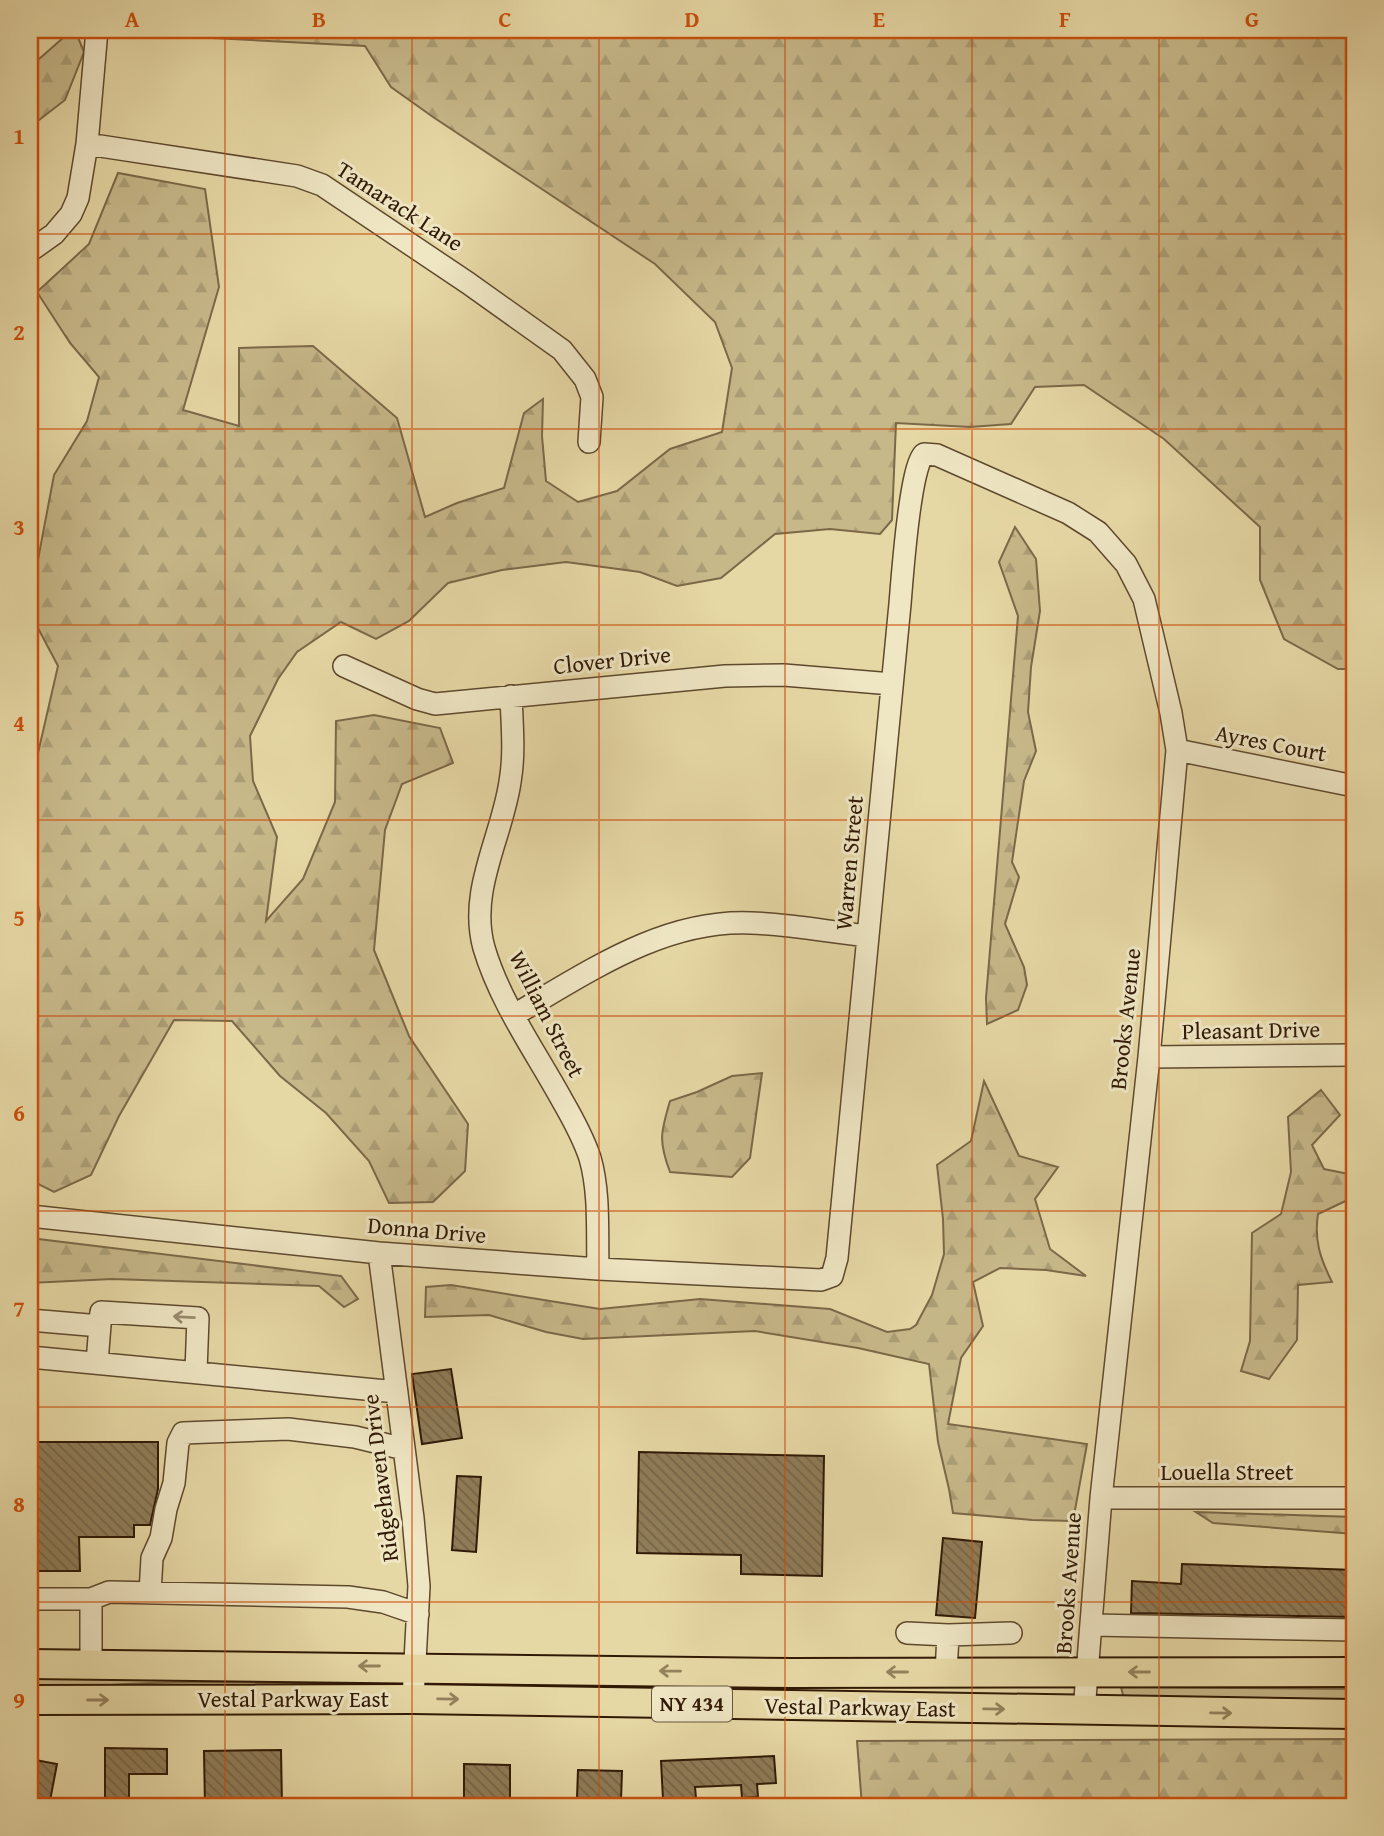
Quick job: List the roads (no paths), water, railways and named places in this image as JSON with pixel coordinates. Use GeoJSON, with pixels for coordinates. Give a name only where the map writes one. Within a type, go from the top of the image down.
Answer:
{"type":"FeatureCollection","features":[{"type":"Feature","properties":{"kind":"main road","name":"Vestal Parkway East"},"geometry":{"type":"LineString","coordinates":[[30,1664],[946,1673],[1354,1672]]}},
{"type":"Feature","properties":{"kind":"main road","name":"Vestal Parkway East"},"geometry":{"type":"LineString","coordinates":[[30,1700],[413,1699],[1354,1714]]}},
{"type":"Feature","properties":{"kind":"street"},"geometry":{"type":"LineString","coordinates":[[30,251],[54,234],[71,214],[78,198],[87,144],[97,30]]}},
{"type":"Feature","properties":{"kind":"street","name":"Tamarack Lane"},"geometry":{"type":"LineString","coordinates":[[87,144],[297,176],[322,185],[478,290],[562,351],[585,379],[592,397],[589,442]]}},
{"type":"Feature","properties":{"kind":"street","name":"Warren Street"},"geometry":{"type":"LineString","coordinates":[[821,1280],[832,1276],[837,1258],[914,477],[919,458],[924,454],[931,455]]}},
{"type":"Feature","properties":{"kind":"street","name":"Brooks Avenue"},"geometry":{"type":"LineString","coordinates":[[931,455],[1069,513],[1098,532],[1126,564],[1144,599],[1177,750],[1149,1057],[1101,1498],[1084,1711]]}},
{"type":"Feature","properties":{"kind":"street","name":"Clover Drive"},"geometry":{"type":"LineString","coordinates":[[344,666],[417,699],[435,704],[725,676],[784,675],[892,684]]}},
{"type":"Feature","properties":{"kind":"street","name":"William Street"},"geometry":{"type":"LineString","coordinates":[[511,696],[513,756],[510,784],[487,866],[479,910],[484,947],[500,990],[581,1133],[590,1159],[596,1195],[598,1269]]}},
{"type":"Feature","properties":{"kind":"street","name":"Ayres Court"},"geometry":{"type":"LineString","coordinates":[[1177,750],[1354,786]]}},
{"type":"Feature","properties":{"kind":"street"},"geometry":{"type":"LineString","coordinates":[[514,1015],[647,941],[698,927],[749,923],[868,936]]}},
{"type":"Feature","properties":{"kind":"street","name":"Pleasant Drive"},"geometry":{"type":"LineString","coordinates":[[1149,1057],[1354,1055]]}},
{"type":"Feature","properties":{"kind":"street","name":"Donna Drive"},"geometry":{"type":"LineString","coordinates":[[30,1216],[379,1253],[598,1269],[821,1280]]}},
{"type":"Feature","properties":{"kind":"street","name":"Ridgehaven Drive"},"geometry":{"type":"LineString","coordinates":[[379,1253],[418,1574],[413,1699]]}},
{"type":"Feature","properties":{"kind":"street"},"geometry":{"type":"LineString","coordinates":[[30,1320],[198,1318],[195,1371]]}},
{"type":"Feature","properties":{"kind":"street"},"geometry":{"type":"LineString","coordinates":[[97,1363],[100,1319]]}},
{"type":"Feature","properties":{"kind":"street"},"geometry":{"type":"LineString","coordinates":[[30,1357],[397,1392]]}},
{"type":"Feature","properties":{"kind":"street"},"geometry":{"type":"LineString","coordinates":[[150,1593],[152,1558],[161,1538],[174,1483],[178,1443],[183,1433],[288,1429],[355,1437],[404,1449]]}},
{"type":"Feature","properties":{"kind":"street","name":"Louella Street"},"geometry":{"type":"LineString","coordinates":[[1101,1498],[1354,1498]]}},
{"type":"Feature","properties":{"kind":"street"},"geometry":{"type":"LineString","coordinates":[[30,1599],[91,1599],[109,1592],[348,1597],[383,1602],[418,1614]]}},
{"type":"Feature","properties":{"kind":"street"},"geometry":{"type":"LineString","coordinates":[[90,1665],[91,1599]]}},
{"type":"Feature","properties":{"kind":"street"},"geometry":{"type":"LineString","coordinates":[[1091,1625],[1354,1630]]}},
{"type":"Feature","properties":{"kind":"street"},"geometry":{"type":"LineString","coordinates":[[907,1633],[1011,1633]]}},
{"type":"Feature","properties":{"kind":"street"},"geometry":{"type":"LineString","coordinates":[[946,1673],[948,1635]]}}]}
